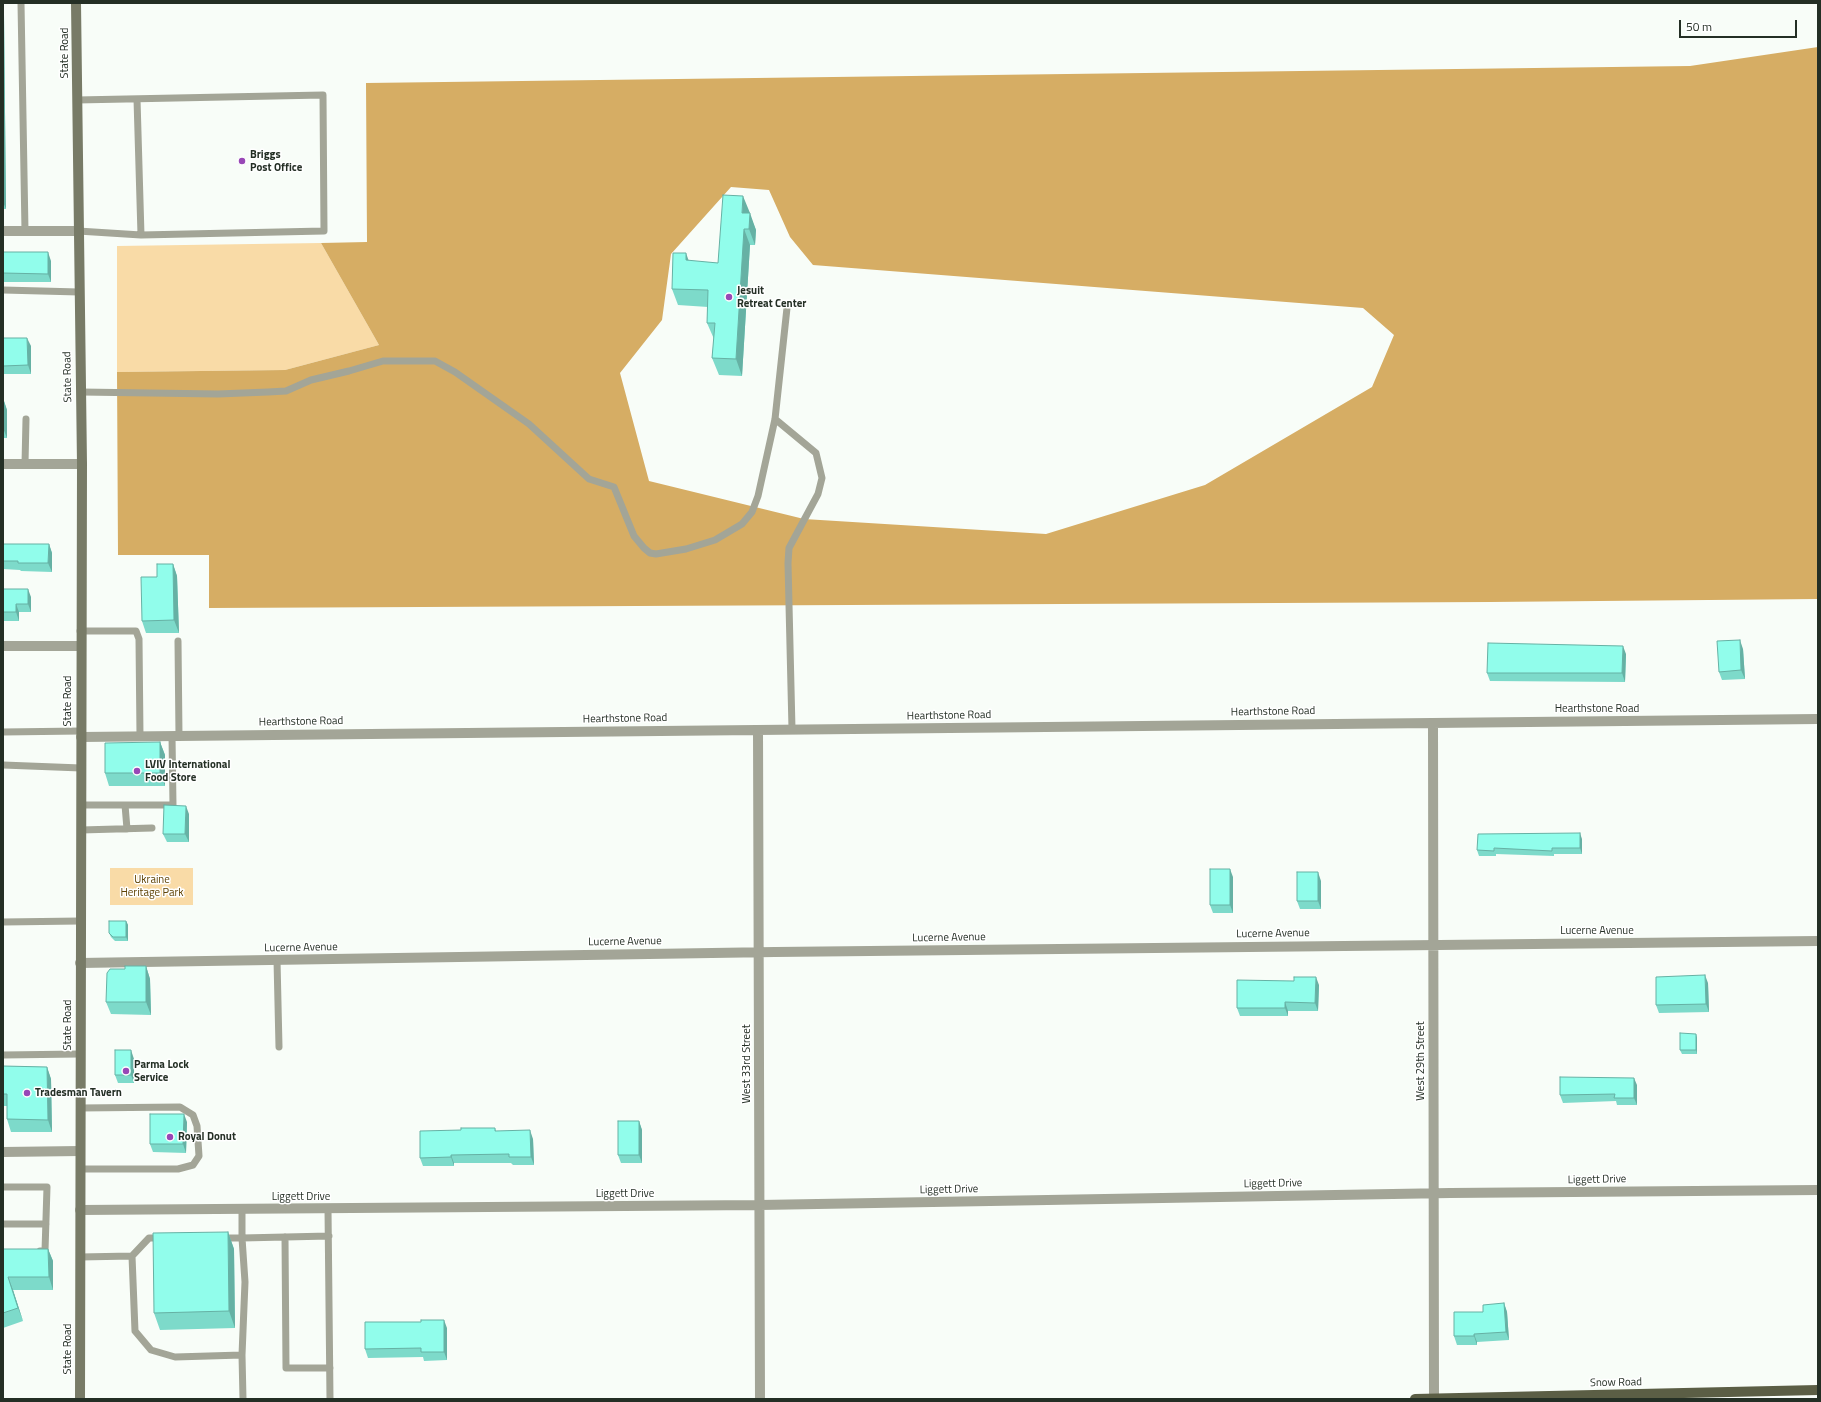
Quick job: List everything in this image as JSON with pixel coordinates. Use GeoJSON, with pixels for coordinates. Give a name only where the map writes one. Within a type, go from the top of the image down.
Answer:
{"type":"FeatureCollection","features":[{"type":"Feature","properties":{"kind":"main road","name":"State Road"},"geometry":{"type":"LineString","coordinates":[[76,3],[82,464],[80,631],[80,1399]]}},
{"type":"Feature","properties":{"kind":"main road","name":"Snow Road"},"geometry":{"type":"LineString","coordinates":[[1415,1399],[1818,1390]]}},
{"type":"Feature","properties":{"kind":"street"},"geometry":{"type":"LineString","coordinates":[[3,231],[78,231]]}},
{"type":"Feature","properties":{"kind":"street"},"geometry":{"type":"LineString","coordinates":[[3,464],[82,464]]}},
{"type":"Feature","properties":{"kind":"street"},"geometry":{"type":"LineString","coordinates":[[3,646],[80,646]]}},
{"type":"Feature","properties":{"kind":"street","name":"Hearthstone Road"},"geometry":{"type":"LineString","coordinates":[[81,734],[175,736],[1818,719]]}},
{"type":"Feature","properties":{"kind":"street","name":"West 29th Street"},"geometry":{"type":"LineString","coordinates":[[1432,723],[1432,929],[1434,945],[1432,962],[1434,1399]]}},
{"type":"Feature","properties":{"kind":"street","name":"West 33rd Street"},"geometry":{"type":"LineString","coordinates":[[758,730],[760,1399]]}},
{"type":"Feature","properties":{"kind":"street","name":"Lucerne Avenue"},"geometry":{"type":"LineString","coordinates":[[80,963],[759,952],[1818,941]]}},
{"type":"Feature","properties":{"kind":"street"},"geometry":{"type":"LineString","coordinates":[[3,1152],[80,1151]]}},
{"type":"Feature","properties":{"kind":"street","name":"Liggett Drive"},"geometry":{"type":"LineString","coordinates":[[80,1210],[760,1205],[1434,1194],[1818,1190]]}},
{"type":"Feature","properties":{"kind":"lane"},"geometry":{"type":"LineString","coordinates":[[21,3],[25,231]]}},
{"type":"Feature","properties":{"kind":"lane"},"geometry":{"type":"LineString","coordinates":[[77,100],[323,95],[324,231],[141,235],[78,231]]}},
{"type":"Feature","properties":{"kind":"lane"},"geometry":{"type":"LineString","coordinates":[[137,98],[141,235]]}},
{"type":"Feature","properties":{"kind":"lane"},"geometry":{"type":"LineString","coordinates":[[3,290],[79,292]]}},
{"type":"Feature","properties":{"kind":"lane"},"geometry":{"type":"LineString","coordinates":[[80,392],[218,394],[286,391],[311,380],[383,361],[435,361],[455,372],[529,424],[589,479],[614,487],[634,536],[644,548],[656,554],[686,549],[715,540],[742,524],[752,512],[758,496],[775,419],[787,308]]}},
{"type":"Feature","properties":{"kind":"lane"},"geometry":{"type":"LineString","coordinates":[[25,464],[26,419]]}},
{"type":"Feature","properties":{"kind":"lane"},"geometry":{"type":"LineString","coordinates":[[775,419],[816,453],[822,478],[818,494],[790,548],[788,563],[792,729]]}},
{"type":"Feature","properties":{"kind":"lane"},"geometry":{"type":"LineString","coordinates":[[80,631],[136,631],[139,639],[140,736]]}},
{"type":"Feature","properties":{"kind":"lane"},"geometry":{"type":"LineString","coordinates":[[80,805],[173,805],[178,640]]}},
{"type":"Feature","properties":{"kind":"lane"},"geometry":{"type":"LineString","coordinates":[[3,732],[81,734]]}},
{"type":"Feature","properties":{"kind":"lane"},"geometry":{"type":"LineString","coordinates":[[3,765],[80,768]]}},
{"type":"Feature","properties":{"kind":"lane"},"geometry":{"type":"LineString","coordinates":[[125,806],[127,829]]}},
{"type":"Feature","properties":{"kind":"lane"},"geometry":{"type":"LineString","coordinates":[[80,830],[152,828]]}},
{"type":"Feature","properties":{"kind":"lane"},"geometry":{"type":"LineString","coordinates":[[3,922],[80,921]]}},
{"type":"Feature","properties":{"kind":"lane"},"geometry":{"type":"LineString","coordinates":[[277,960],[278,1047]]}},
{"type":"Feature","properties":{"kind":"lane"},"geometry":{"type":"LineString","coordinates":[[3,1055],[80,1054]]}},
{"type":"Feature","properties":{"kind":"lane"},"geometry":{"type":"LineString","coordinates":[[80,1108],[180,1107],[193,1115],[197,1126],[199,1156],[193,1166],[178,1169],[80,1169]]}},
{"type":"Feature","properties":{"kind":"lane"},"geometry":{"type":"LineString","coordinates":[[3,1187],[47,1187],[46,1251],[31,1251]]}},
{"type":"Feature","properties":{"kind":"lane"},"geometry":{"type":"LineString","coordinates":[[242,1209],[245,1282],[242,1355],[244,1399]]}},
{"type":"Feature","properties":{"kind":"lane"},"geometry":{"type":"LineString","coordinates":[[328,1209],[330,1399]]}},
{"type":"Feature","properties":{"kind":"lane"},"geometry":{"type":"LineString","coordinates":[[3,1224],[46,1224]]}},
{"type":"Feature","properties":{"kind":"lane"},"geometry":{"type":"LineString","coordinates":[[211,1238],[328,1236]]}},
{"type":"Feature","properties":{"kind":"lane"},"geometry":{"type":"LineString","coordinates":[[285,1237],[286,1368],[330,1368]]}},
{"type":"Feature","properties":{"kind":"lane"},"geometry":{"type":"LineString","coordinates":[[80,1257],[132,1256],[149,1238],[172,1238]]}},
{"type":"Feature","properties":{"kind":"lane"},"geometry":{"type":"LineString","coordinates":[[132,1256],[135,1332],[151,1350],[175,1357],[242,1355]]}},
{"type":"Feature","properties":{"kind":"green space"},"geometry":{"type":"Polygon","coordinates":[[[321,243],[379,345],[285,370],[117,372],[117,246],[321,243]]]}},
{"type":"Feature","properties":{"kind":"green space","name":"Ukraine Heritage Park"},"geometry":{"type":"Polygon","coordinates":[[[110,868],[193,868],[193,905],[110,905],[110,868]]]}},
{"type":"Feature","properties":{"kind":"shaded area"},"geometry":{"type":"Polygon","coordinates":[[[1818,47],[1818,599],[209,608],[209,555],[118,555],[117,372],[285,370],[379,345],[321,243],[367,242],[366,83],[1690,66],[1818,47]],[[731,187],[671,254],[662,320],[620,373],[649,481],[804,519],[1046,534],[1205,485],[1372,387],[1394,335],[1363,308],[813,265],[790,237],[769,190],[731,187]]]}},
{"type":"Feature","properties":{"kind":"building"},"geometry":{"type":"Polygon","coordinates":[[[723,195],[743,196],[742,213],[750,213],[749,229],[744,229],[736,359],[712,358],[715,323],[707,323],[708,290],[672,289],[673,253],[686,253],[686,260],[718,263],[723,195]]]}},
{"type":"Feature","properties":{"kind":"building"},"geometry":{"type":"Polygon","coordinates":[[[3,252],[48,252],[48,274],[3,273],[3,252]]]}},
{"type":"Feature","properties":{"kind":"building"},"geometry":{"type":"Polygon","coordinates":[[[3,338],[27,338],[28,365],[3,366],[3,338]]]}},
{"type":"Feature","properties":{"kind":"building"},"geometry":{"type":"Polygon","coordinates":[[[3,544],[49,544],[48,563],[18,563],[18,561],[3,561],[3,544]]]}},
{"type":"Feature","properties":{"kind":"building"},"geometry":{"type":"Polygon","coordinates":[[[157,564],[173,564],[174,620],[142,621],[141,577],[157,577],[157,564]]]}},
{"type":"Feature","properties":{"kind":"building"},"geometry":{"type":"Polygon","coordinates":[[[3,589],[28,589],[28,604],[16,604],[16,612],[3,612],[3,589]]]}},
{"type":"Feature","properties":{"kind":"building"},"geometry":{"type":"Polygon","coordinates":[[[1740,640],[1741,670],[1719,672],[1717,641],[1740,640]]]}},
{"type":"Feature","properties":{"kind":"building"},"geometry":{"type":"Polygon","coordinates":[[[1488,643],[1623,646],[1622,673],[1487,673],[1488,643]]]}},
{"type":"Feature","properties":{"kind":"building"},"geometry":{"type":"Polygon","coordinates":[[[160,742],[160,773],[105,773],[105,743],[160,742]]]}},
{"type":"Feature","properties":{"kind":"building"},"geometry":{"type":"Polygon","coordinates":[[[164,805],[186,806],[185,834],[163,834],[164,805]]]}},
{"type":"Feature","properties":{"kind":"building"},"geometry":{"type":"Polygon","coordinates":[[[1580,833],[1580,848],[1552,848],[1552,851],[1494,848],[1494,851],[1477,850],[1478,834],[1580,833]]]}},
{"type":"Feature","properties":{"kind":"building"},"geometry":{"type":"Polygon","coordinates":[[[1210,869],[1230,869],[1230,905],[1210,905],[1210,869]]]}},
{"type":"Feature","properties":{"kind":"building"},"geometry":{"type":"Polygon","coordinates":[[[1297,872],[1318,872],[1318,901],[1297,901],[1297,872]]]}},
{"type":"Feature","properties":{"kind":"building"},"geometry":{"type":"Polygon","coordinates":[[[109,921],[126,921],[126,937],[113,937],[109,933],[109,921]]]}},
{"type":"Feature","properties":{"kind":"building"},"geometry":{"type":"Polygon","coordinates":[[[125,966],[146,966],[146,1002],[106,1002],[107,973],[110,969],[125,969],[125,966]]]}},
{"type":"Feature","properties":{"kind":"building"},"geometry":{"type":"Polygon","coordinates":[[[1705,975],[1706,1004],[1656,1005],[1656,977],[1705,975]]]}},
{"type":"Feature","properties":{"kind":"building"},"geometry":{"type":"Polygon","coordinates":[[[1294,977],[1316,977],[1315,1003],[1285,1002],[1285,1008],[1237,1008],[1237,980],[1294,981],[1294,977]]]}},
{"type":"Feature","properties":{"kind":"building"},"geometry":{"type":"Polygon","coordinates":[[[1680,1033],[1696,1034],[1696,1050],[1680,1050],[1680,1033]]]}},
{"type":"Feature","properties":{"kind":"building"},"geometry":{"type":"Polygon","coordinates":[[[115,1050],[131,1050],[131,1075],[115,1075],[115,1050]]]}},
{"type":"Feature","properties":{"kind":"building","name":"Tradesman Tavern"},"geometry":{"type":"Polygon","coordinates":[[[3,1066],[47,1067],[48,1120],[7,1119],[7,1094],[3,1094],[3,1066]]]}},
{"type":"Feature","properties":{"kind":"building"},"geometry":{"type":"Polygon","coordinates":[[[1560,1077],[1634,1078],[1634,1098],[1614,1098],[1615,1094],[1560,1095],[1560,1077]]]}},
{"type":"Feature","properties":{"kind":"building","name":"Royal Donut"},"geometry":{"type":"Polygon","coordinates":[[[150,1114],[184,1114],[183,1144],[150,1144],[150,1114]]]}},
{"type":"Feature","properties":{"kind":"building"},"geometry":{"type":"Polygon","coordinates":[[[618,1121],[639,1121],[639,1155],[618,1155],[618,1121]]]}},
{"type":"Feature","properties":{"kind":"building"},"geometry":{"type":"Polygon","coordinates":[[[461,1128],[495,1128],[495,1131],[530,1130],[531,1157],[509,1157],[509,1154],[451,1155],[451,1157],[420,1158],[420,1131],[461,1130],[461,1128]]]}},
{"type":"Feature","properties":{"kind":"building"},"geometry":{"type":"Polygon","coordinates":[[[228,1232],[229,1311],[154,1313],[153,1233],[228,1232]]]}},
{"type":"Feature","properties":{"kind":"building"},"geometry":{"type":"Polygon","coordinates":[[[3,1249],[48,1249],[49,1277],[8,1277],[18,1308],[3,1313],[3,1249]]]}},
{"type":"Feature","properties":{"kind":"building"},"geometry":{"type":"Polygon","coordinates":[[[1504,1303],[1506,1332],[1474,1334],[1474,1336],[1454,1336],[1454,1312],[1483,1312],[1483,1305],[1504,1303]]]}},
{"type":"Feature","properties":{"kind":"building"},"geometry":{"type":"Polygon","coordinates":[[[421,1320],[444,1320],[444,1352],[421,1352],[421,1348],[365,1349],[365,1322],[421,1322],[421,1320]]]}},
{"type":"Feature","properties":{"kind":"place","name":"Briggs Post Office"},"geometry":{"type":"Point","coordinates":[242,161]}},
{"type":"Feature","properties":{"kind":"place","name":"Jesuit Retreat Center"},"geometry":{"type":"Point","coordinates":[729,297]}},
{"type":"Feature","properties":{"kind":"place","name":"LVIV International Food Store"},"geometry":{"type":"Point","coordinates":[137,771]}},
{"type":"Feature","properties":{"kind":"place","name":"Parma Lock Service"},"geometry":{"type":"Point","coordinates":[126,1071]}},
{"type":"Feature","properties":{"kind":"place","name":"Tradesman Tavern"},"geometry":{"type":"Point","coordinates":[27,1093]}},
{"type":"Feature","properties":{"kind":"place","name":"Royal Donut"},"geometry":{"type":"Point","coordinates":[170,1137]}}]}
